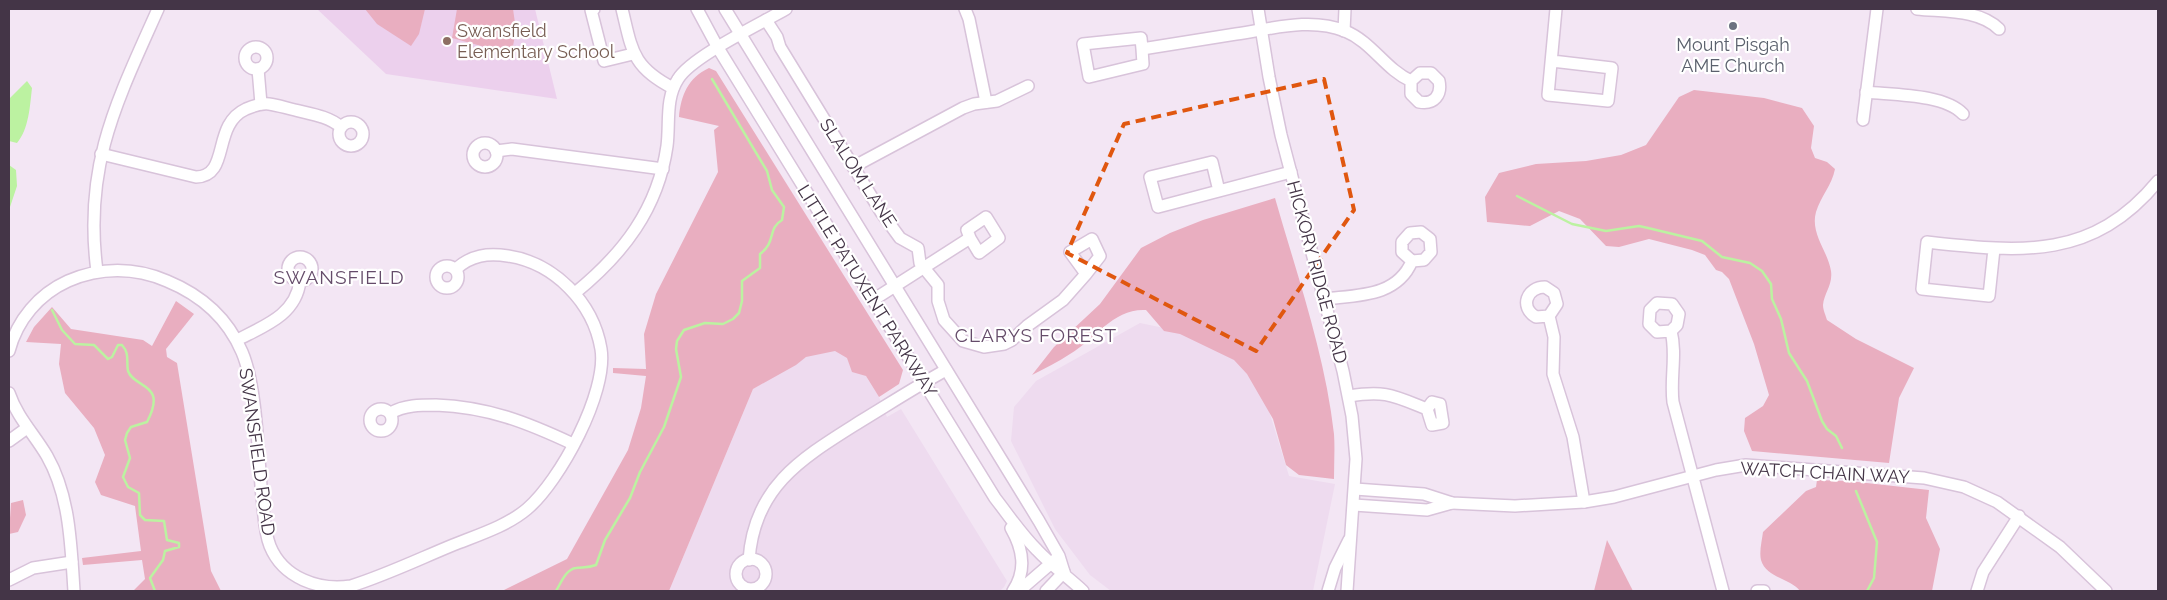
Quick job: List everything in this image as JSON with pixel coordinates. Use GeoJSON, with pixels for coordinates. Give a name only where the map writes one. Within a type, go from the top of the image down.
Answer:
{"type":"FeatureCollection","features":[{"type":"Feature","properties":{"kind":"street"},"geometry":{"type":"LineString","coordinates":[[97,271],[92,222],[101,154],[118,101],[158,9]]}},
{"type":"Feature","properties":{"kind":"street"},"geometry":{"type":"LineString","coordinates":[[594,9],[591,10],[604,61],[633,54]]}},
{"type":"Feature","properties":{"kind":"street"},"geometry":{"type":"LineString","coordinates":[[622,9],[633,54],[652,76],[673,88]]}},
{"type":"Feature","properties":{"kind":"street","name":"LITTLE PATUXENT PARKWAY"},"geometry":{"type":"LineString","coordinates":[[697,9],[718,48],[923,383],[996,498],[1023,535],[1055,560]]}},
{"type":"Feature","properties":{"kind":"street","name":"LITTLE PATUXENT PARKWAY"},"geometry":{"type":"LineString","coordinates":[[725,9],[946,370],[1055,560],[1083,591]]}},
{"type":"Feature","properties":{"kind":"street"},"geometry":{"type":"LineString","coordinates":[[575,293],[608,265],[634,233],[652,202],[663,169],[673,88],[686,68],[786,9]]}},
{"type":"Feature","properties":{"kind":"street"},"geometry":{"type":"LineString","coordinates":[[965,9],[969,19],[986,102]]}},
{"type":"Feature","properties":{"kind":"street","name":"HICKORY RIDGE ROAD"},"geometry":{"type":"LineString","coordinates":[[1258,9],[1260,30],[1291,172],[1349,396],[1356,459],[1347,591]]}},
{"type":"Feature","properties":{"kind":"street"},"geometry":{"type":"LineString","coordinates":[[1344,31],[1345,9]]}},
{"type":"Feature","properties":{"kind":"street"},"geometry":{"type":"LineString","coordinates":[[1552,62],[1612,68],[1608,101],[1548,95],[1556,9]]}},
{"type":"Feature","properties":{"kind":"street"},"geometry":{"type":"LineString","coordinates":[[1863,120],[1876,9]]}},
{"type":"Feature","properties":{"kind":"street"},"geometry":{"type":"LineString","coordinates":[[1917,9],[1978,16],[1992,22],[1999,29]]}},
{"type":"Feature","properties":{"kind":"street","name":"SLALOM LANE"},"geometry":{"type":"LineString","coordinates":[[766,20],[777,37],[780,48],[853,167],[900,238],[918,248],[923,268],[936,280],[940,310],[949,328],[963,341],[984,347],[1004,344],[1012,340],[1027,326],[1063,300],[1086,274]]}},
{"type":"Feature","properties":{"kind":"street"},"geometry":{"type":"LineString","coordinates":[[1142,49],[1309,24],[1344,31],[1371,47],[1391,69],[1411,82]]}},
{"type":"Feature","properties":{"kind":"street"},"geometry":{"type":"LineString","coordinates":[[1141,38],[1142,49],[1143,64],[1089,77],[1083,44],[1141,38]]}},
{"type":"Feature","properties":{"kind":"street"},"geometry":{"type":"LineString","coordinates":[[258,69],[261,104]]}},
{"type":"Feature","properties":{"kind":"street"},"geometry":{"type":"LineString","coordinates":[[853,167],[963,108],[1006,98],[1028,86]]}},
{"type":"Feature","properties":{"kind":"street"},"geometry":{"type":"LineString","coordinates":[[1866,92],[1942,101],[1957,108],[1963,114]]}},
{"type":"Feature","properties":{"kind":"street"},"geometry":{"type":"LineString","coordinates":[[101,154],[196,177],[203,177],[209,174],[216,165],[224,134],[230,121],[244,110],[261,104],[328,118],[341,128]]}},
{"type":"Feature","properties":{"kind":"street"},"geometry":{"type":"LineString","coordinates":[[496,150],[512,149],[663,169]]}},
{"type":"Feature","properties":{"kind":"street"},"geometry":{"type":"LineString","coordinates":[[1219,191],[1212,162],[1150,178],[1158,206],[1219,191],[1291,172]]}},
{"type":"Feature","properties":{"kind":"street"},"geometry":{"type":"LineString","coordinates":[[1994,249],[1989,296],[1922,288],[1927,242],[1994,249],[2044,248],[2088,235],[2129,212],[2158,181]]}},
{"type":"Feature","properties":{"kind":"street"},"geometry":{"type":"LineString","coordinates":[[873,300],[970,238]]}},
{"type":"Feature","properties":{"kind":"street","name":"SWANSFIELD ROAD"},"geometry":{"type":"LineString","coordinates":[[9,349],[22,320],[42,297],[66,282],[97,271],[144,273],[179,286],[208,304],[230,328],[243,354],[251,390],[265,526],[275,556],[294,575],[315,585],[338,588],[351,586],[513,519],[526,510],[548,487],[573,444],[599,388],[602,363],[601,348],[591,317],[575,293],[548,270],[517,257],[500,255],[474,256],[456,269]]}},
{"type":"Feature","properties":{"kind":"street"},"geometry":{"type":"LineString","coordinates":[[1324,299],[1384,290],[1392,286],[1407,273],[1412,261]]}},
{"type":"Feature","properties":{"kind":"street"},"geometry":{"type":"LineString","coordinates":[[236,340],[272,323],[290,307],[296,296],[300,281]]}},
{"type":"Feature","properties":{"kind":"street"},"geometry":{"type":"LineString","coordinates":[[1549,316],[1554,338],[1553,374],[1573,437],[1584,502]]}},
{"type":"Feature","properties":{"kind":"street"},"geometry":{"type":"LineString","coordinates":[[1671,331],[1674,341],[1671,386],[1673,402],[1723,591]]}},
{"type":"Feature","properties":{"kind":"street"},"geometry":{"type":"LineString","coordinates":[[749,560],[750,544],[764,504],[786,474],[812,452],[946,370]]}},
{"type":"Feature","properties":{"kind":"street"},"geometry":{"type":"LineString","coordinates":[[9,393],[17,414],[47,456],[58,482],[67,514],[74,591]]}},
{"type":"Feature","properties":{"kind":"street"},"geometry":{"type":"LineString","coordinates":[[1349,396],[1381,393],[1427,408]]}},
{"type":"Feature","properties":{"kind":"street"},"geometry":{"type":"LineString","coordinates":[[391,413],[397,409],[412,406],[476,408],[514,418],[573,444]]}},
{"type":"Feature","properties":{"kind":"street"},"geometry":{"type":"LineString","coordinates":[[9,441],[27,428]]}},
{"type":"Feature","properties":{"kind":"street","name":"WATCH CHAIN WAY"},"geometry":{"type":"LineString","coordinates":[[1355,490],[1424,494],[1452,503],[1515,506],[1584,502],[1641,491],[1732,467],[1759,465],[1924,478],[1964,487],[1997,502],[2060,547],[2106,591]]}},
{"type":"Feature","properties":{"kind":"street"},"geometry":{"type":"LineString","coordinates":[[996,498],[1021,551],[1021,575],[1013,591]]}},
{"type":"Feature","properties":{"kind":"street","name":"WATCH CHAIN WAY"},"geometry":{"type":"LineString","coordinates":[[1354,505],[1427,510],[1452,503]]}},
{"type":"Feature","properties":{"kind":"street"},"geometry":{"type":"LineString","coordinates":[[1977,591],[1983,572],[2019,516]]}},
{"type":"Feature","properties":{"kind":"street","name":"HICKORY RIDGE ROAD"},"geometry":{"type":"LineString","coordinates":[[1328,591],[1335,568],[1350,536]]}},
{"type":"Feature","properties":{"kind":"street"},"geometry":{"type":"LineString","coordinates":[[1019,591],[1055,560]]}},
{"type":"Feature","properties":{"kind":"street"},"geometry":{"type":"LineString","coordinates":[[9,580],[33,568],[72,562]]}},
{"type":"Feature","properties":{"kind":"street"},"geometry":{"type":"LineString","coordinates":[[1046,591],[1064,572]]}},
{"type":"Feature","properties":{"kind":"street"},"geometry":{"type":"LineString","coordinates":[[1757,591],[1764,591]]}},
{"type":"Feature","properties":{"kind":"highlighted area"},"geometry":{"type":"Polygon","coordinates":[[[1324,79],[1354,210],[1256,351],[1067,253],[1124,124],[1324,79]]]}},
{"type":"Feature","properties":{"kind":"shaded area","name":"Swansfield Elementary School"},"geometry":{"type":"Polygon","coordinates":[[[317,9],[535,9],[557,99],[386,74],[317,9]]]}},
{"type":"Feature","properties":{"kind":"shaded area"},"geometry":{"type":"Polygon","coordinates":[[[365,9],[425,9],[419,34],[411,46],[377,24],[365,9]]]}},
{"type":"Feature","properties":{"kind":"shaded area"},"geometry":{"type":"Polygon","coordinates":[[[457,9],[513,9],[516,30],[513,46],[503,52],[452,38],[457,9]]]}},
{"type":"Feature","properties":{"kind":"shaded area"},"geometry":{"type":"Polygon","coordinates":[[[709,68],[716,71],[903,370],[899,384],[879,397],[866,376],[852,372],[847,358],[835,351],[806,357],[796,365],[753,389],[669,591],[502,591],[567,559],[628,450],[641,408],[646,376],[613,373],[613,368],[646,369],[644,334],[656,294],[718,172],[714,130],[719,126],[679,117],[687,88],[696,77],[709,68]]]}},
{"type":"Feature","properties":{"kind":"shaded area"},"geometry":{"type":"Polygon","coordinates":[[[27,81],[32,88],[30,109],[24,131],[17,143],[9,141],[9,99],[27,81]]]}},
{"type":"Feature","properties":{"kind":"shaded area"},"geometry":{"type":"Polygon","coordinates":[[[1694,90],[1764,98],[1802,108],[1814,126],[1811,148],[1815,158],[1827,162],[1835,169],[1818,206],[1815,220],[1817,235],[1827,256],[1831,271],[1831,281],[1823,305],[1827,320],[1856,339],[1914,368],[1899,398],[1889,463],[1752,451],[1744,431],[1745,418],[1763,406],[1769,395],[1754,344],[1729,279],[1722,272],[1716,270],[1705,255],[1649,239],[1619,247],[1606,246],[1580,219],[1559,211],[1530,226],[1487,222],[1485,197],[1499,173],[1536,164],[1586,161],[1621,155],[1646,145],[1679,97],[1694,90]]]}},
{"type":"Feature","properties":{"kind":"shaded area"},"geometry":{"type":"Polygon","coordinates":[[[9,165],[16,170],[17,186],[9,210],[9,165]]]}},
{"type":"Feature","properties":{"kind":"shaded area"},"geometry":{"type":"Polygon","coordinates":[[[1275,198],[1324,374],[1334,434],[1334,479],[1299,475],[1286,465],[1273,419],[1247,374],[1234,360],[1180,334],[1164,331],[1146,310],[1124,314],[1114,319],[1079,348],[1032,375],[1054,347],[1100,304],[1141,248],[1170,233],[1203,220],[1275,198]]]}},
{"type":"Feature","properties":{"kind":"shaded area"},"geometry":{"type":"Polygon","coordinates":[[[176,301],[194,314],[166,349],[167,357],[177,363],[211,571],[221,591],[133,591],[145,579],[142,560],[83,565],[82,558],[141,551],[135,506],[101,495],[95,482],[105,455],[94,428],[65,393],[59,364],[61,344],[26,342],[34,327],[52,307],[71,329],[143,340],[152,346],[176,301]]]}},
{"type":"Feature","properties":{"kind":"shaded area"},"geometry":{"type":"Polygon","coordinates":[[[1140,323],[1198,335],[1253,359],[1289,476],[1335,484],[1313,591],[1111,591],[1090,575],[1055,529],[1011,441],[1014,407],[1036,381],[1140,323]]]}},
{"type":"Feature","properties":{"kind":"shaded area"},"geometry":{"type":"Polygon","coordinates":[[[841,336],[879,397],[887,417],[901,409],[1007,581],[1004,587],[1000,591],[669,591],[753,389],[841,336]]]}},
{"type":"Feature","properties":{"kind":"shaded area"},"geometry":{"type":"Polygon","coordinates":[[[1817,480],[1849,481],[1929,490],[1926,518],[1940,549],[1932,591],[1800,591],[1768,571],[1760,557],[1763,532],[1806,491],[1816,487],[1817,480]]]}},
{"type":"Feature","properties":{"kind":"shaded area"},"geometry":{"type":"Polygon","coordinates":[[[23,500],[26,515],[18,532],[9,534],[11,503],[23,500]]]}},
{"type":"Feature","properties":{"kind":"shaded area"},"geometry":{"type":"Polygon","coordinates":[[[1607,540],[1633,591],[1594,591],[1607,540]]]}},
{"type":"Feature","properties":{"kind":"waterway"},"geometry":{"type":"LineString","coordinates":[[556,591],[564,577],[572,569],[596,565],[605,540],[630,498],[640,472],[664,427],[681,377],[676,349],[677,341],[684,330],[705,323],[723,324],[733,319],[739,313],[742,301],[742,281],[760,268],[760,254],[768,244],[775,227],[782,220],[784,207],[772,190],[767,171],[712,79]]}},
{"type":"Feature","properties":{"kind":"waterway"},"geometry":{"type":"LineString","coordinates":[[1517,196],[1572,224],[1606,231],[1639,226],[1702,241],[1722,257],[1750,263],[1762,271],[1771,284],[1772,299],[1781,319],[1789,353],[1807,381],[1822,421],[1827,429],[1836,436],[1842,448]]}},
{"type":"Feature","properties":{"kind":"waterway"},"geometry":{"type":"LineString","coordinates":[[52,310],[62,330],[75,344],[94,345],[108,359],[112,357],[118,345],[122,345],[126,351],[128,371],[131,377],[148,388],[152,393],[154,400],[147,422],[131,427],[127,433],[125,440],[130,458],[123,477],[128,487],[139,493],[140,515],[145,520],[164,521],[167,540],[179,543],[179,547],[165,551],[163,560],[150,578],[155,591]]}},
{"type":"Feature","properties":{"kind":"waterway"},"geometry":{"type":"LineString","coordinates":[[1856,491],[1877,542],[1874,578],[1867,591]]}},
{"type":"Feature","properties":{"kind":"place","name":"Mount Pisgah AME Church"},"geometry":{"type":"Point","coordinates":[1733,26]}},
{"type":"Feature","properties":{"kind":"place","name":"Swansfield Elementary School"},"geometry":{"type":"Point","coordinates":[447,41]}},
{"type":"Feature","properties":{"kind":"district","name":"SWANSFIELD"},"geometry":{"type":"Point","coordinates":[339,277]}},
{"type":"Feature","properties":{"kind":"district","name":"CLARYS FOREST"},"geometry":{"type":"Point","coordinates":[1036,335]}}]}
